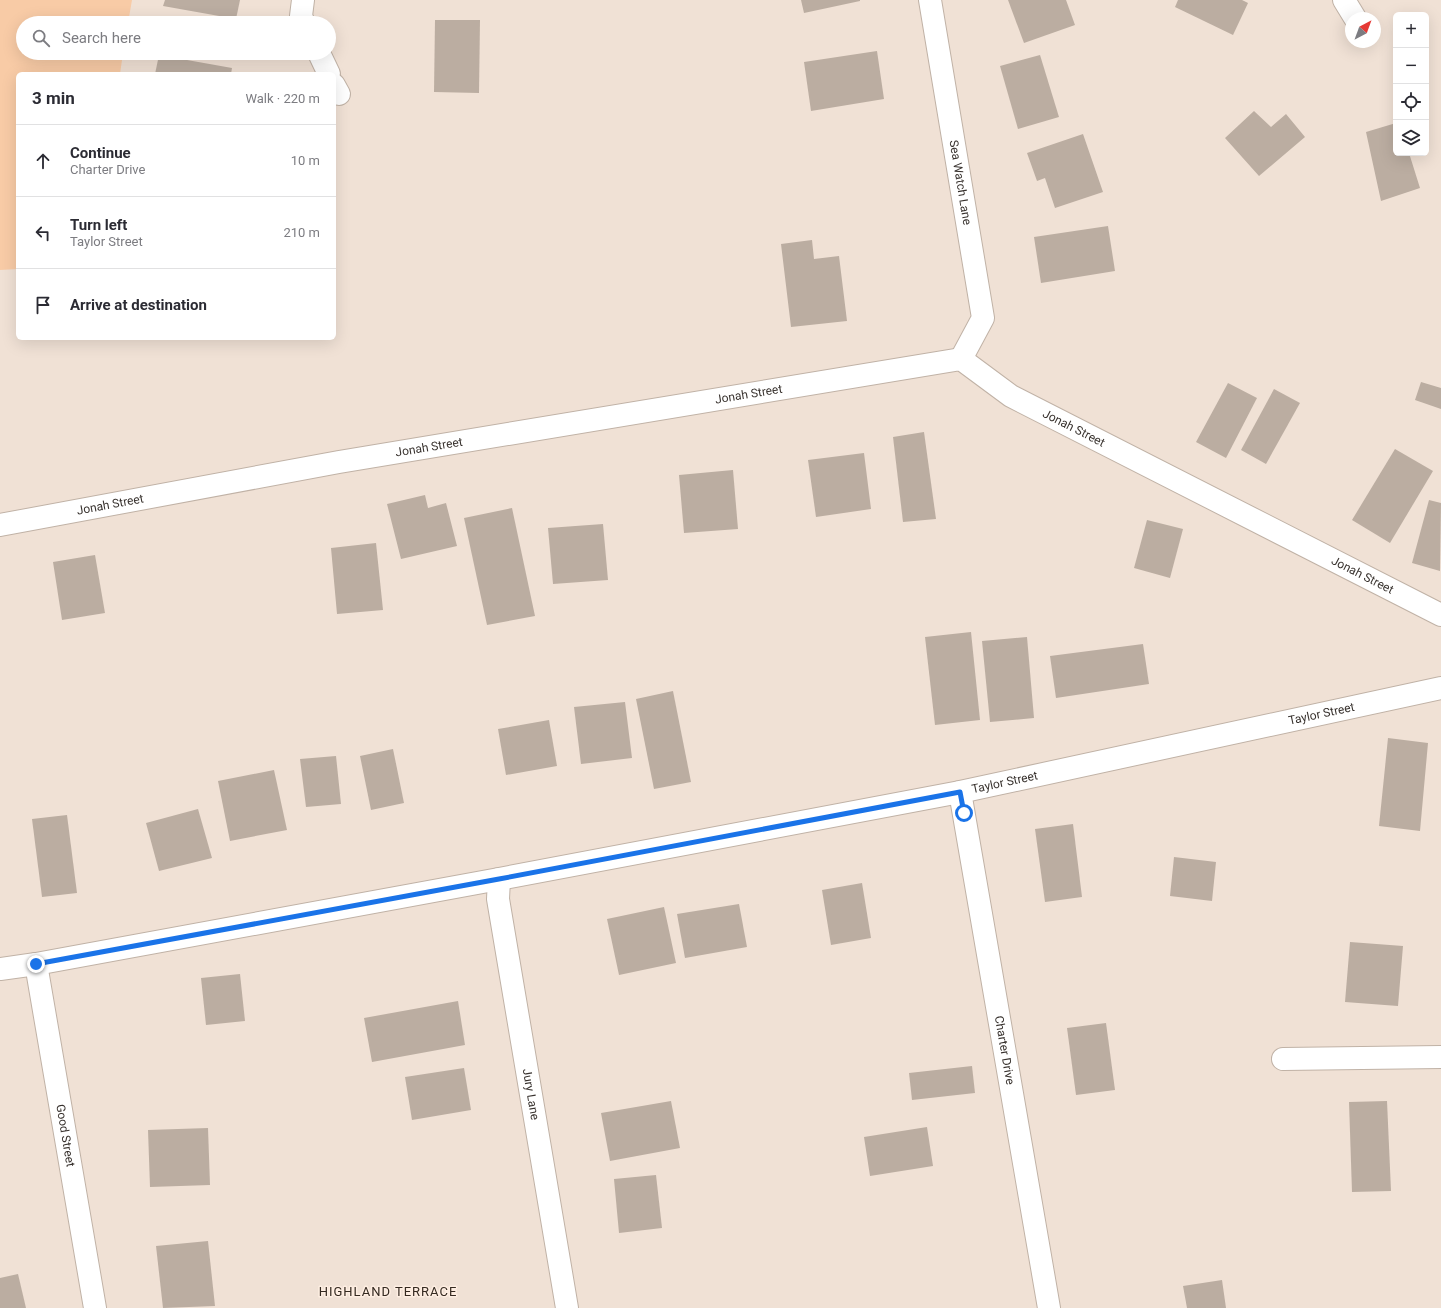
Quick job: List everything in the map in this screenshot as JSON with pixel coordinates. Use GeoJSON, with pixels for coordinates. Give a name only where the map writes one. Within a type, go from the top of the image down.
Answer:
{"type":"FeatureCollection","features":[{"type":"Feature","properties":{"kind":"street"},"geometry":{"type":"LineString","coordinates":[[301,16],[303,0]]}},
{"type":"Feature","properties":{"kind":"street","name":"Sea Watch Lane"},"geometry":{"type":"LineString","coordinates":[[930,0],[983,318],[961,359]]}},
{"type":"Feature","properties":{"kind":"street"},"geometry":{"type":"LineString","coordinates":[[1344,0],[1351,12]]}},
{"type":"Feature","properties":{"kind":"street"},"geometry":{"type":"LineString","coordinates":[[322,60],[328,72]]}},
{"type":"Feature","properties":{"kind":"street","name":"Jonah Street"},"geometry":{"type":"LineString","coordinates":[[0,524],[339,462],[961,359],[1011,396],[1441,615]]}},
{"type":"Feature","properties":{"kind":"street","name":"Taylor Street"},"geometry":{"type":"LineString","coordinates":[[0,969],[36,964],[499,879],[960,792],[1441,688]]}},
{"type":"Feature","properties":{"kind":"street","name":"Charter Drive"},"geometry":{"type":"LineString","coordinates":[[960,792],[1049,1308]]}},
{"type":"Feature","properties":{"kind":"street","name":"Jury Lane"},"geometry":{"type":"LineString","coordinates":[[499,879],[498,899],[567,1308]]}},
{"type":"Feature","properties":{"kind":"street","name":"Good Street"},"geometry":{"type":"LineString","coordinates":[[36,964],[95,1308]]}},
{"type":"Feature","properties":{"kind":"street"},"geometry":{"type":"LineString","coordinates":[[1283,1059],[1441,1057]]}},
{"type":"Feature","properties":{"kind":"shaded area"},"geometry":{"type":"Polygon","coordinates":[[[0,0],[132,0],[129,16],[16,16],[16,60],[122,60],[120,72],[16,72],[16,269],[0,270],[0,0]]]}},
{"type":"Feature","properties":{"kind":"building"},"geometry":{"type":"Polygon","coordinates":[[[165,0],[240,0],[237,16],[219,16],[163,6],[165,0]]]}},
{"type":"Feature","properties":{"kind":"building"},"geometry":{"type":"Polygon","coordinates":[[[801,0],[860,0],[860,1],[804,13],[801,0]]]}},
{"type":"Feature","properties":{"kind":"building"},"geometry":{"type":"Polygon","coordinates":[[[1008,0],[1066,0],[1075,25],[1024,43],[1008,0]]]}},
{"type":"Feature","properties":{"kind":"building"},"geometry":{"type":"Polygon","coordinates":[[[1178,0],[1242,0],[1248,3],[1233,35],[1175,7],[1178,0]]]}},
{"type":"Feature","properties":{"kind":"building"},"geometry":{"type":"Polygon","coordinates":[[[435,20],[480,20],[479,93],[434,92],[435,20]]]}},
{"type":"Feature","properties":{"kind":"building"},"geometry":{"type":"Polygon","coordinates":[[[877,51],[884,99],[811,111],[804,62],[877,51]]]}},
{"type":"Feature","properties":{"kind":"building"},"geometry":{"type":"Polygon","coordinates":[[[1040,55],[1059,117],[1018,129],[1000,66],[1040,55]]]}},
{"type":"Feature","properties":{"kind":"building"},"geometry":{"type":"Polygon","coordinates":[[[158,60],[187,60],[232,68],[231,72],[155,72],[158,60]]]}},
{"type":"Feature","properties":{"kind":"building"},"geometry":{"type":"Polygon","coordinates":[[[1254,111],[1271,127],[1286,114],[1305,137],[1259,176],[1225,138],[1254,111]]]}},
{"type":"Feature","properties":{"kind":"building"},"geometry":{"type":"Polygon","coordinates":[[[1393,124],[1393,156],[1410,156],[1420,188],[1381,201],[1366,132],[1393,124]]]}},
{"type":"Feature","properties":{"kind":"building"},"geometry":{"type":"Polygon","coordinates":[[[1083,134],[1103,192],[1055,208],[1045,178],[1037,181],[1027,153],[1083,134]]]}},
{"type":"Feature","properties":{"kind":"building"},"geometry":{"type":"Polygon","coordinates":[[[1108,226],[1115,271],[1041,283],[1034,237],[1108,226]]]}},
{"type":"Feature","properties":{"kind":"building"},"geometry":{"type":"Polygon","coordinates":[[[812,240],[814,259],[839,256],[847,321],[791,327],[781,244],[812,240]]]}},
{"type":"Feature","properties":{"kind":"building"},"geometry":{"type":"Polygon","coordinates":[[[1421,382],[1441,388],[1441,409],[1415,400],[1421,382]]]}},
{"type":"Feature","properties":{"kind":"building"},"geometry":{"type":"Polygon","coordinates":[[[1228,383],[1257,398],[1226,458],[1196,442],[1228,383]]]}},
{"type":"Feature","properties":{"kind":"building"},"geometry":{"type":"Polygon","coordinates":[[[1274,389],[1300,403],[1266,464],[1241,450],[1274,389]]]}},
{"type":"Feature","properties":{"kind":"building"},"geometry":{"type":"Polygon","coordinates":[[[924,432],[936,519],[903,522],[893,437],[924,432]]]}},
{"type":"Feature","properties":{"kind":"building"},"geometry":{"type":"Polygon","coordinates":[[[1395,449],[1433,471],[1390,543],[1352,520],[1395,449]]]}},
{"type":"Feature","properties":{"kind":"building"},"geometry":{"type":"Polygon","coordinates":[[[864,453],[871,509],[816,517],[808,460],[864,453]]]}},
{"type":"Feature","properties":{"kind":"building"},"geometry":{"type":"Polygon","coordinates":[[[733,470],[738,529],[684,533],[679,475],[733,470]]]}},
{"type":"Feature","properties":{"kind":"building"},"geometry":{"type":"Polygon","coordinates":[[[425,495],[428,508],[446,503],[457,546],[401,559],[387,504],[425,495]]]}},
{"type":"Feature","properties":{"kind":"building"},"geometry":{"type":"Polygon","coordinates":[[[1429,500],[1441,503],[1440,571],[1412,563],[1429,500]]]}},
{"type":"Feature","properties":{"kind":"building"},"geometry":{"type":"Polygon","coordinates":[[[512,508],[535,616],[487,625],[464,518],[512,508]]]}},
{"type":"Feature","properties":{"kind":"building"},"geometry":{"type":"Polygon","coordinates":[[[1147,520],[1183,529],[1170,578],[1134,568],[1147,520]]]}},
{"type":"Feature","properties":{"kind":"building"},"geometry":{"type":"Polygon","coordinates":[[[603,524],[608,580],[553,584],[548,528],[603,524]]]}},
{"type":"Feature","properties":{"kind":"building"},"geometry":{"type":"Polygon","coordinates":[[[376,543],[383,610],[337,614],[331,548],[376,543]]]}},
{"type":"Feature","properties":{"kind":"building"},"geometry":{"type":"Polygon","coordinates":[[[95,555],[105,613],[62,620],[53,562],[95,555]]]}},
{"type":"Feature","properties":{"kind":"building"},"geometry":{"type":"Polygon","coordinates":[[[971,632],[980,720],[935,725],[925,637],[971,632]]]}},
{"type":"Feature","properties":{"kind":"building"},"geometry":{"type":"Polygon","coordinates":[[[1027,637],[1034,718],[990,722],[982,641],[1027,637]]]}},
{"type":"Feature","properties":{"kind":"building"},"geometry":{"type":"Polygon","coordinates":[[[1143,644],[1149,684],[1056,698],[1050,656],[1143,644]]]}},
{"type":"Feature","properties":{"kind":"building"},"geometry":{"type":"Polygon","coordinates":[[[673,691],[691,782],[654,789],[636,699],[673,691]]]}},
{"type":"Feature","properties":{"kind":"building"},"geometry":{"type":"Polygon","coordinates":[[[625,702],[632,758],[581,764],[574,707],[625,702]]]}},
{"type":"Feature","properties":{"kind":"building"},"geometry":{"type":"Polygon","coordinates":[[[549,720],[557,766],[506,775],[498,729],[549,720]]]}},
{"type":"Feature","properties":{"kind":"building"},"geometry":{"type":"Polygon","coordinates":[[[1388,738],[1428,743],[1420,831],[1379,826],[1388,738]]]}},
{"type":"Feature","properties":{"kind":"building"},"geometry":{"type":"Polygon","coordinates":[[[393,749],[404,803],[371,810],[360,756],[393,749]]]}},
{"type":"Feature","properties":{"kind":"building"},"geometry":{"type":"Polygon","coordinates":[[[336,756],[341,804],[306,807],[300,759],[336,756]]]}},
{"type":"Feature","properties":{"kind":"building"},"geometry":{"type":"Polygon","coordinates":[[[274,770],[287,830],[230,841],[218,781],[274,770]]]}},
{"type":"Feature","properties":{"kind":"building"},"geometry":{"type":"Polygon","coordinates":[[[198,809],[212,858],[159,871],[146,823],[198,809]]]}},
{"type":"Feature","properties":{"kind":"building"},"geometry":{"type":"Polygon","coordinates":[[[67,815],[77,893],[42,897],[32,819],[67,815]]]}},
{"type":"Feature","properties":{"kind":"building"},"geometry":{"type":"Polygon","coordinates":[[[1073,824],[1082,897],[1045,902],[1035,829],[1073,824]]]}},
{"type":"Feature","properties":{"kind":"building"},"geometry":{"type":"Polygon","coordinates":[[[1174,857],[1216,862],[1212,901],[1170,896],[1174,857]]]}},
{"type":"Feature","properties":{"kind":"building"},"geometry":{"type":"Polygon","coordinates":[[[862,883],[871,938],[831,945],[822,890],[862,883]]]}},
{"type":"Feature","properties":{"kind":"building"},"geometry":{"type":"Polygon","coordinates":[[[739,904],[747,947],[685,958],[677,914],[739,904]]]}},
{"type":"Feature","properties":{"kind":"building"},"geometry":{"type":"Polygon","coordinates":[[[664,907],[676,963],[619,975],[607,919],[664,907]]]}},
{"type":"Feature","properties":{"kind":"building"},"geometry":{"type":"Polygon","coordinates":[[[1350,942],[1403,946],[1398,1006],[1345,1002],[1350,942]]]}},
{"type":"Feature","properties":{"kind":"building"},"geometry":{"type":"Polygon","coordinates":[[[240,974],[245,1021],[206,1025],[201,978],[240,974]]]}},
{"type":"Feature","properties":{"kind":"building"},"geometry":{"type":"Polygon","coordinates":[[[458,1001],[465,1045],[372,1062],[364,1018],[458,1001]]]}},
{"type":"Feature","properties":{"kind":"building"},"geometry":{"type":"Polygon","coordinates":[[[1106,1023],[1115,1090],[1076,1095],[1067,1028],[1106,1023]]]}},
{"type":"Feature","properties":{"kind":"building"},"geometry":{"type":"Polygon","coordinates":[[[972,1066],[975,1093],[912,1100],[909,1073],[972,1066]]]}},
{"type":"Feature","properties":{"kind":"building"},"geometry":{"type":"Polygon","coordinates":[[[464,1068],[471,1110],[412,1120],[405,1077],[464,1068]]]}},
{"type":"Feature","properties":{"kind":"building"},"geometry":{"type":"Polygon","coordinates":[[[671,1101],[680,1148],[610,1161],[601,1113],[671,1101]]]}},
{"type":"Feature","properties":{"kind":"building"},"geometry":{"type":"Polygon","coordinates":[[[1387,1101],[1391,1191],[1352,1192],[1349,1102],[1387,1101]]]}},
{"type":"Feature","properties":{"kind":"building"},"geometry":{"type":"Polygon","coordinates":[[[927,1127],[933,1166],[870,1176],[864,1137],[927,1127]]]}},
{"type":"Feature","properties":{"kind":"building"},"geometry":{"type":"Polygon","coordinates":[[[208,1128],[210,1185],[150,1187],[148,1130],[208,1128]]]}},
{"type":"Feature","properties":{"kind":"building"},"geometry":{"type":"Polygon","coordinates":[[[656,1175],[662,1228],[619,1233],[614,1179],[656,1175]]]}},
{"type":"Feature","properties":{"kind":"building"},"geometry":{"type":"Polygon","coordinates":[[[208,1241],[215,1306],[163,1308],[156,1246],[208,1241]]]}},
{"type":"Feature","properties":{"kind":"building"},"geometry":{"type":"Polygon","coordinates":[[[18,1274],[26,1308],[0,1308],[0,1278],[18,1274]]]}},
{"type":"Feature","properties":{"kind":"building"},"geometry":{"type":"Polygon","coordinates":[[[1222,1280],[1226,1308],[1187,1308],[1183,1286],[1222,1280]]]}},
{"type":"Feature","properties":{"kind":"district","name":"HIGHLAND TERRACE"},"geometry":{"type":"Point","coordinates":[388,1291]}},
{"type":"Feature","properties":{"kind":"route"},"geometry":{"type":"LineString","coordinates":[[36,964],[960,792],[964,813]]}}]}
